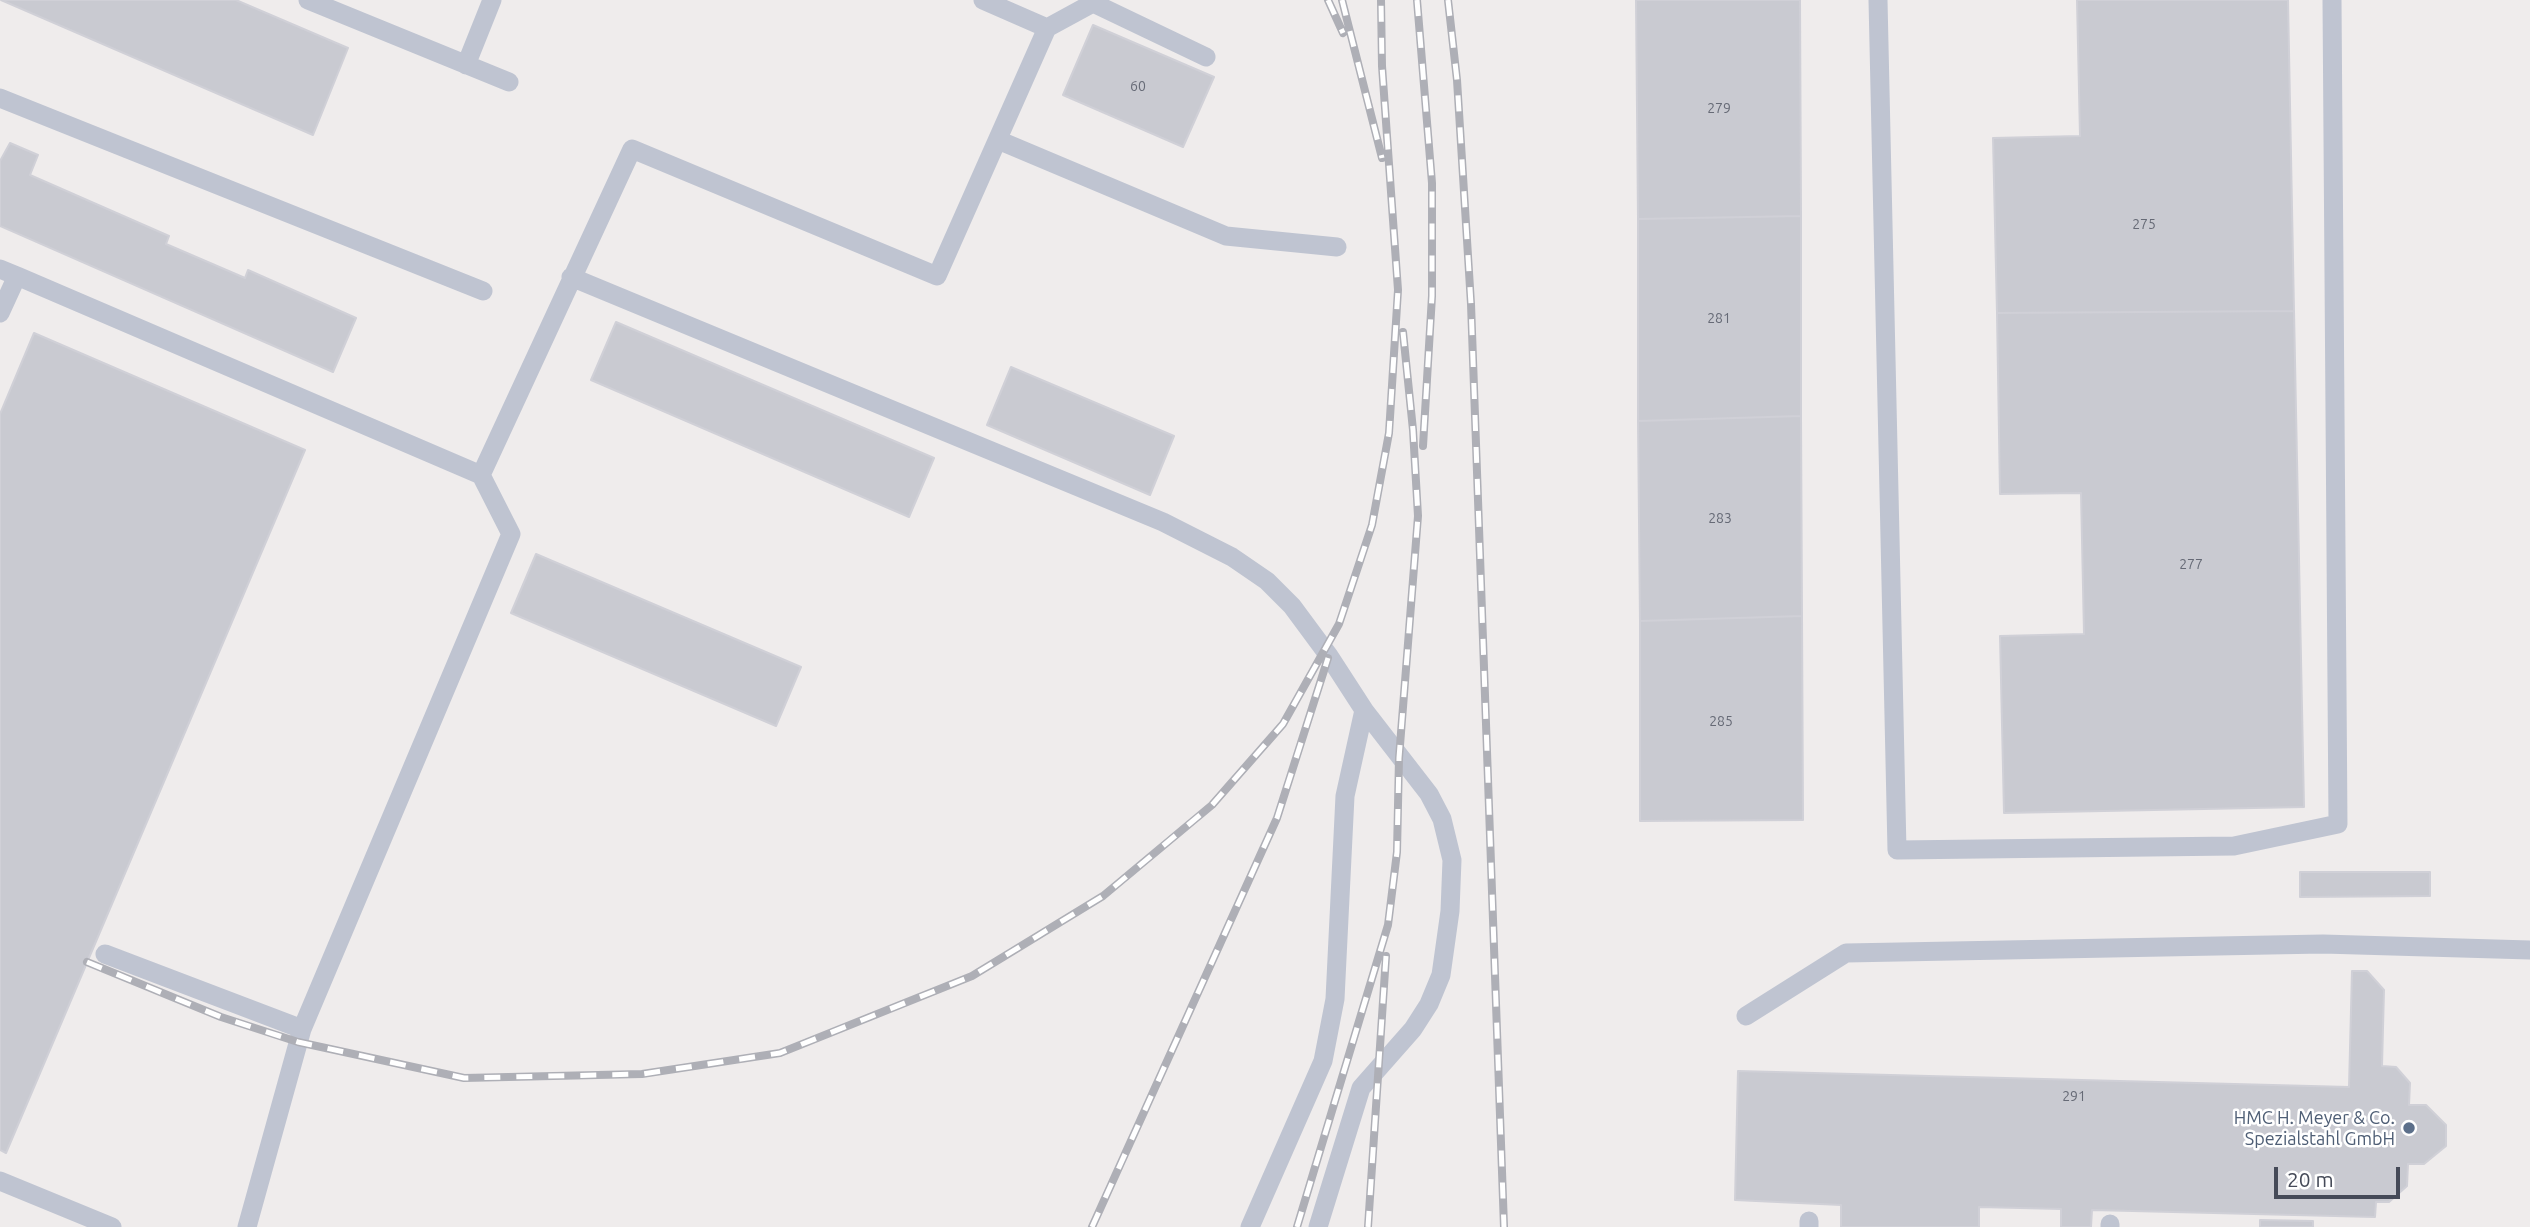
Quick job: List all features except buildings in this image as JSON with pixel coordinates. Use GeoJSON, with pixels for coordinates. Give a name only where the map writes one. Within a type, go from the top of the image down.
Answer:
{"type":"FeatureCollection","features":[{"type":"Feature","properties":{"kind":"lane"},"geometry":{"type":"LineString","coordinates":[[308,0],[509,82]]}},
{"type":"Feature","properties":{"kind":"lane"},"geometry":{"type":"LineString","coordinates":[[466,65],[492,0]]}},
{"type":"Feature","properties":{"kind":"lane"},"geometry":{"type":"LineString","coordinates":[[983,0],[1047,28]]}},
{"type":"Feature","properties":{"kind":"lane"},"geometry":{"type":"LineString","coordinates":[[1878,0],[1897,850],[2234,846],[2338,824],[2332,0]]}},
{"type":"Feature","properties":{"kind":"lane"},"geometry":{"type":"LineString","coordinates":[[481,475],[632,149],[937,276],[1047,28],[1093,3],[1206,57]]}},
{"type":"Feature","properties":{"kind":"lane"},"geometry":{"type":"LineString","coordinates":[[0,98],[483,291]]}},
{"type":"Feature","properties":{"kind":"lane"},"geometry":{"type":"LineString","coordinates":[[998,140],[1226,236],[1337,247]]}},
{"type":"Feature","properties":{"kind":"lane"},"geometry":{"type":"LineString","coordinates":[[0,313],[8,272],[481,475],[511,534],[302,1029],[247,1227]]}},
{"type":"Feature","properties":{"kind":"lane"},"geometry":{"type":"LineString","coordinates":[[571,277],[1163,522],[1232,558],[1267,582],[1292,606],[1364,710],[1429,794],[1442,819],[1452,860],[1450,911],[1441,975],[1429,1004],[1413,1029],[1361,1088],[1318,1227]]}},
{"type":"Feature","properties":{"kind":"lane"},"geometry":{"type":"LineString","coordinates":[[1251,1227],[1323,1061],[1335,999],[1345,796],[1364,710]]}},
{"type":"Feature","properties":{"kind":"lane"},"geometry":{"type":"LineString","coordinates":[[1746,1016],[1846,953],[2323,944],[2530,950]]}},
{"type":"Feature","properties":{"kind":"lane"},"geometry":{"type":"LineString","coordinates":[[105,954],[302,1029]]}},
{"type":"Feature","properties":{"kind":"lane"},"geometry":{"type":"LineString","coordinates":[[0,1181],[112,1227]]}},
{"type":"Feature","properties":{"kind":"railway"},"geometry":{"type":"LineString","coordinates":[[1328,0],[1343,33]]}},
{"type":"Feature","properties":{"kind":"railway"},"geometry":{"type":"LineString","coordinates":[[1342,0],[1382,158]]}},
{"type":"Feature","properties":{"kind":"railway"},"geometry":{"type":"LineString","coordinates":[[87,962],[221,1017],[298,1042],[464,1078],[642,1074],[780,1053],[972,976],[1103,896],[1212,805],[1283,724],[1339,624],[1372,525],[1389,433],[1398,290],[1382,66],[1381,0]]}},
{"type":"Feature","properties":{"kind":"railway"},"geometry":{"type":"LineString","coordinates":[[1417,0],[1432,183],[1432,296],[1423,446]]}},
{"type":"Feature","properties":{"kind":"railway"},"geometry":{"type":"LineString","coordinates":[[1448,0],[1457,80],[1471,304],[1504,1227]]}},
{"type":"Feature","properties":{"kind":"railway"},"geometry":{"type":"LineString","coordinates":[[1297,1227],[1388,925],[1397,852],[1399,758],[1418,516],[1403,332]]}},
{"type":"Feature","properties":{"kind":"railway"},"geometry":{"type":"LineString","coordinates":[[1092,1227],[1277,818],[1328,658]]}},
{"type":"Feature","properties":{"kind":"railway"},"geometry":{"type":"LineString","coordinates":[[1368,1227],[1386,956]]}},
{"type":"Feature","properties":{"kind":"place","name":"HMC H. Meyer & Co. Spezialstahl GmbH"},"geometry":{"type":"Point","coordinates":[2409,1128]}}]}
